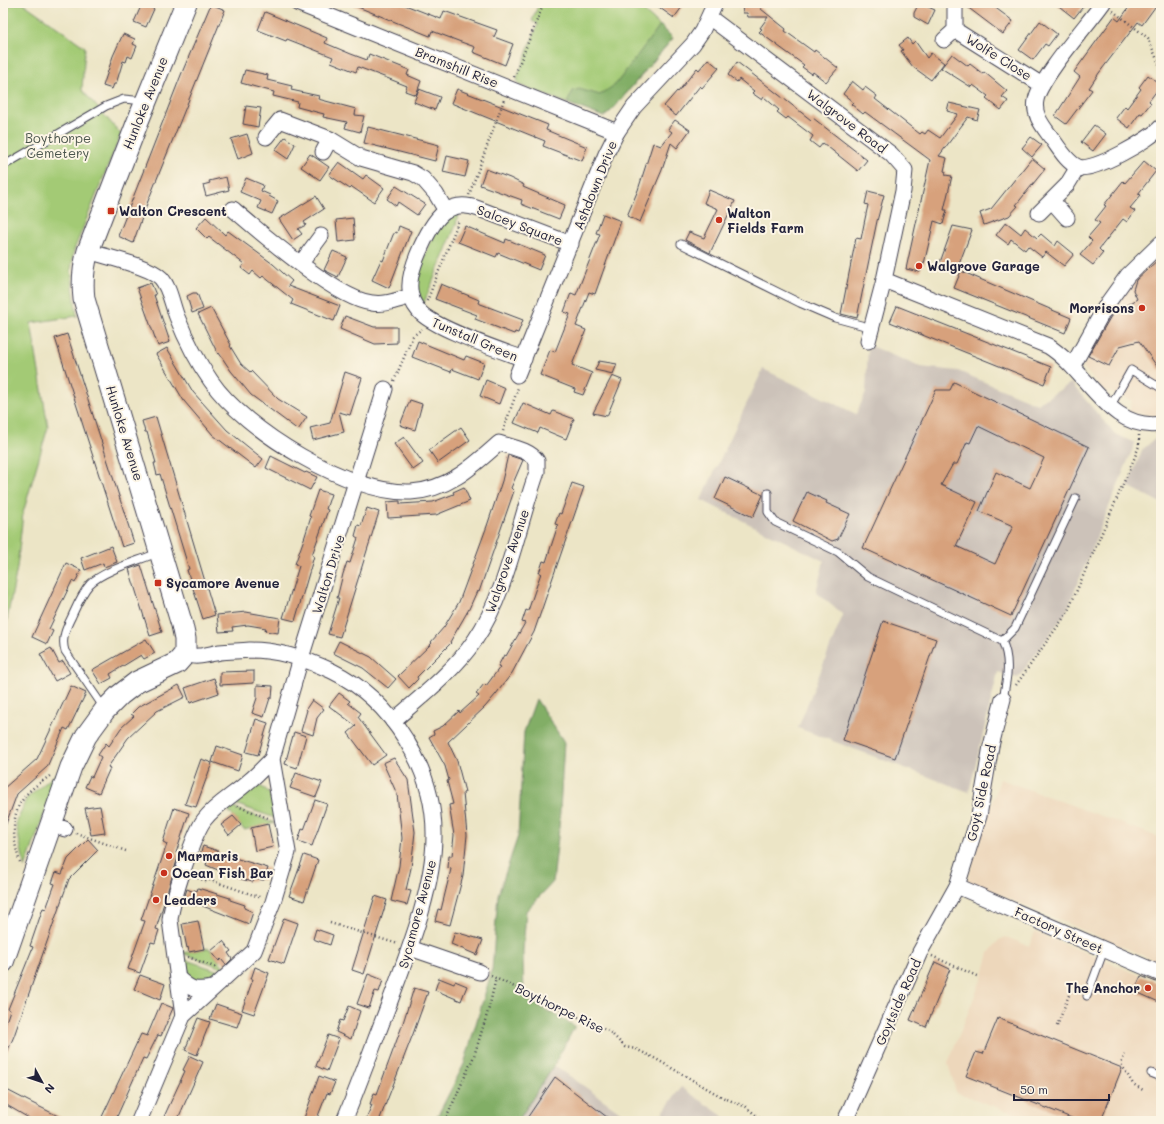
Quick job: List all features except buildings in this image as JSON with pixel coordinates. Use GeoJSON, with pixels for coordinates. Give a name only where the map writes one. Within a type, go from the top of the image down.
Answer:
{"type":"FeatureCollection","features":[{"type":"Feature","properties":{"kind":"street","name":"Hunloke Avenue"},"geometry":{"type":"LineString","coordinates":[[185,654],[185,638],[182,625],[84,298],[83,275],[88,251],[186,3]]}},
{"type":"Feature","properties":{"kind":"street","name":"Bramshill Rise"},"geometry":{"type":"LineString","coordinates":[[297,3],[320,7],[509,89],[617,132]]}},
{"type":"Feature","properties":{"kind":"street"},"geometry":{"type":"LineString","coordinates":[[709,17],[715,3]]}},
{"type":"Feature","properties":{"kind":"street"},"geometry":{"type":"LineString","coordinates":[[1103,3],[1042,84],[1036,101],[1036,116],[1066,157],[1078,167],[1085,169],[1092,168],[1109,160],[1142,142],[1161,127]]}},
{"type":"Feature","properties":{"kind":"street","name":"Wolfe Close"},"geometry":{"type":"LineString","coordinates":[[955,8],[949,35],[1042,84]]}},
{"type":"Feature","properties":{"kind":"street","name":"Ashdown Drive"},"geometry":{"type":"LineString","coordinates":[[518,375],[617,132],[634,107],[693,44],[709,17]]}},
{"type":"Feature","properties":{"kind":"street","name":"Walgrove Road"},"geometry":{"type":"LineString","coordinates":[[709,17],[891,154],[905,170],[903,191],[884,280],[870,335]]}},
{"type":"Feature","properties":{"kind":"street"},"geometry":{"type":"LineString","coordinates":[[233,209],[301,263],[327,282],[351,296],[371,303],[390,303],[411,296],[410,278],[416,262],[433,225],[446,211],[436,194],[423,180],[413,173],[361,158],[327,145],[280,120],[266,137]]}},
{"type":"Feature","properties":{"kind":"street"},"geometry":{"type":"LineString","coordinates":[[1039,213],[1067,186],[1078,167]]}},
{"type":"Feature","properties":{"kind":"street"},"geometry":{"type":"LineString","coordinates":[[1052,201],[1068,218]]}},
{"type":"Feature","properties":{"kind":"street","name":"Salcey Square"},"geometry":{"type":"LineString","coordinates":[[446,211],[455,207],[472,206],[571,244]]}},
{"type":"Feature","properties":{"kind":"street"},"geometry":{"type":"LineString","coordinates":[[301,263],[321,236]]}},
{"type":"Feature","properties":{"kind":"street"},"geometry":{"type":"LineString","coordinates":[[1073,365],[1107,304],[1128,275],[1161,243]]}},
{"type":"Feature","properties":{"kind":"street"},"geometry":{"type":"LineString","coordinates":[[88,251],[156,274],[165,284],[177,317],[195,357],[212,383],[226,399],[251,422],[279,443],[318,467],[357,482],[381,489],[397,491],[424,490],[462,475],[472,468],[499,443]]}},
{"type":"Feature","properties":{"kind":"street"},"geometry":{"type":"LineString","coordinates":[[884,280],[1048,346],[1062,355],[1073,365],[1110,408],[1123,418],[1140,425],[1161,424]]}},
{"type":"Feature","properties":{"kind":"street","name":"Tunstall Green"},"geometry":{"type":"LineString","coordinates":[[411,296],[415,306],[424,316],[438,325],[524,359]]}},
{"type":"Feature","properties":{"kind":"street","name":"Walton Drive"},"geometry":{"type":"LineString","coordinates":[[139,1121],[183,1016],[254,951],[273,902],[288,852],[272,759],[301,658],[385,389]]}},
{"type":"Feature","properties":{"kind":"street","name":"Walgrove Avenue"},"geometry":{"type":"LineString","coordinates":[[393,721],[450,670],[475,640],[489,615],[503,580],[537,472],[537,461],[532,455],[524,451],[499,443]]}},
{"type":"Feature","properties":{"kind":"street","name":"Sycamore Avenue"},"geometry":{"type":"LineString","coordinates":[[185,654],[194,657],[222,652],[252,650],[301,658],[352,682],[368,694],[393,721],[410,748],[424,777],[431,805],[434,835],[431,868],[410,948],[344,1121]]}},
{"type":"Feature","properties":{"kind":"street"},"geometry":{"type":"LineString","coordinates":[[3,962],[32,878],[58,827],[69,773],[86,736],[105,710],[132,686],[177,663],[185,654]]}},
{"type":"Feature","properties":{"kind":"street","name":"Goyt Side Road"},"geometry":{"type":"LineString","coordinates":[[957,886],[979,816],[991,746],[1003,699]]}},
{"type":"Feature","properties":{"kind":"street","name":"Walton Drive"},"geometry":{"type":"LineString","coordinates":[[183,1016],[170,920],[171,910],[179,884],[200,827],[205,819],[223,802],[248,783],[272,759]]}},
{"type":"Feature","properties":{"kind":"street","name":"Walton Drive"},"geometry":{"type":"LineString","coordinates":[[248,783],[258,781],[266,783],[272,787],[280,800]]}},
{"type":"Feature","properties":{"kind":"street","name":"Factory Street"},"geometry":{"type":"LineString","coordinates":[[957,886],[1161,974]]}},
{"type":"Feature","properties":{"kind":"street","name":"Goytside Road"},"geometry":{"type":"LineString","coordinates":[[845,1121],[920,952],[957,886]]}},
{"type":"Feature","properties":{"kind":"street"},"geometry":{"type":"LineString","coordinates":[[410,948],[480,972]]}},
{"type":"Feature","properties":{"kind":"street"},"geometry":{"type":"LineString","coordinates":[[178,978],[189,988],[194,990],[213,988]]}},
{"type":"Feature","properties":{"kind":"lane"},"geometry":{"type":"LineString","coordinates":[[3,166],[106,106],[124,100],[146,101]]}},
{"type":"Feature","properties":{"kind":"lane"},"geometry":{"type":"LineString","coordinates":[[681,244],[800,303],[870,335]]}},
{"type":"Feature","properties":{"kind":"lane"},"geometry":{"type":"LineString","coordinates":[[1110,408],[1130,370],[1161,388]]}},
{"type":"Feature","properties":{"kind":"lane"},"geometry":{"type":"LineString","coordinates":[[768,493],[768,512],[775,522],[838,552],[868,577],[1002,641],[1007,652],[1008,668],[1003,699]]}},
{"type":"Feature","properties":{"kind":"lane"},"geometry":{"type":"LineString","coordinates":[[1002,641],[1015,628],[1076,498]]}},
{"type":"Feature","properties":{"kind":"lane"},"geometry":{"type":"LineString","coordinates":[[105,710],[65,651],[62,643],[64,633],[83,592],[91,583],[101,576],[161,552]]}},
{"type":"Feature","properties":{"kind":"lane"},"geometry":{"type":"LineString","coordinates":[[1087,996],[1104,950]]}},
{"type":"Feature","properties":{"kind":"lane"},"geometry":{"type":"LineString","coordinates":[[1150,1073],[1161,1077]]}},
{"type":"Feature","properties":{"kind":"path"},"geometry":{"type":"LineString","coordinates":[[509,89],[544,3]]}},
{"type":"Feature","properties":{"kind":"path"},"geometry":{"type":"LineString","coordinates":[[1103,3],[1148,38],[1161,69]]}},
{"type":"Feature","properties":{"kind":"path"},"geometry":{"type":"LineString","coordinates":[[385,389],[395,381],[413,336],[422,329],[424,316]]}},
{"type":"Feature","properties":{"kind":"path"},"geometry":{"type":"LineString","coordinates":[[499,443],[519,384],[518,375]]}},
{"type":"Feature","properties":{"kind":"path"},"geometry":{"type":"LineString","coordinates":[[1003,699],[1018,683],[1068,613],[1139,446],[1140,425]]}},
{"type":"Feature","properties":{"kind":"path"},"geometry":{"type":"LineString","coordinates":[[32,878],[23,871],[14,839],[13,827],[20,806],[27,794],[56,771],[69,773]]}},
{"type":"Feature","properties":{"kind":"path"},"geometry":{"type":"LineString","coordinates":[[223,802],[283,823]]}},
{"type":"Feature","properties":{"kind":"path"},"geometry":{"type":"LineString","coordinates":[[58,827],[126,851]]}},
{"type":"Feature","properties":{"kind":"path"},"geometry":{"type":"LineString","coordinates":[[210,880],[208,875],[200,872],[198,878],[206,881],[210,880],[273,902]]}},
{"type":"Feature","properties":{"kind":"path"},"geometry":{"type":"LineString","coordinates":[[330,923],[410,948]]}},
{"type":"Feature","properties":{"kind":"path"},"geometry":{"type":"LineString","coordinates":[[174,952],[230,973]]}},
{"type":"Feature","properties":{"kind":"path"},"geometry":{"type":"LineString","coordinates":[[920,952],[979,977]]}},
{"type":"Feature","properties":{"kind":"path","name":"Boythorpe Rise"},"geometry":{"type":"LineString","coordinates":[[480,972],[496,978],[610,1032],[625,1047],[636,1049],[722,1097],[746,1107],[763,1121]]}},
{"type":"Feature","properties":{"kind":"path"},"geometry":{"type":"LineString","coordinates":[[445,1121],[474,1056],[489,1008],[496,978]]}},
{"type":"Feature","properties":{"kind":"path"},"geometry":{"type":"LineString","coordinates":[[1057,1026],[1071,990]]}},
{"type":"Feature","properties":{"kind":"path"},"geometry":{"type":"LineString","coordinates":[[1125,1054],[1121,1064],[1133,1084],[1143,1090]]}},
{"type":"Feature","properties":{"kind":"shaded area"},"geometry":{"type":"Polygon","coordinates":[[[1161,257],[1161,416],[1157,416],[1129,412],[1132,401],[1102,389],[1083,367],[1110,316],[1138,274],[1161,257]]]}},
{"type":"Feature","properties":{"kind":"shaded area"},"geometry":{"type":"Polygon","coordinates":[[[868,345],[920,367],[958,371],[1037,404],[1071,383],[1115,434],[1135,443],[1066,612],[1018,678],[998,672],[969,792],[798,728],[843,615],[816,592],[824,561],[701,500],[763,369],[856,414],[866,393],[868,345]]]}},
{"type":"Feature","properties":{"kind":"shaded area"},"geometry":{"type":"Polygon","coordinates":[[[1161,436],[1161,503],[1128,486],[1142,450],[1156,438],[1161,436]]]}},
{"type":"Feature","properties":{"kind":"shaded area"},"geometry":{"type":"Polygon","coordinates":[[[1000,779],[1161,838],[1161,963],[967,881],[1000,779]]]}},
{"type":"Feature","properties":{"kind":"shaded area"},"geometry":{"type":"Polygon","coordinates":[[[1035,932],[1161,984],[1161,1121],[1034,1121],[956,1092],[948,1063],[983,975],[989,953],[999,940],[1006,937],[1029,946],[1035,932]]]}},
{"type":"Feature","properties":{"kind":"shaded area"},"geometry":{"type":"Polygon","coordinates":[[[554,1065],[633,1121],[518,1121],[554,1065]]]}},
{"type":"Feature","properties":{"kind":"shaded area"},"geometry":{"type":"Polygon","coordinates":[[[681,1087],[730,1121],[657,1121],[681,1087]]]}},
{"type":"Feature","properties":{"kind":"green space","name":"Boythorpe Cemetery"},"geometry":{"type":"Polygon","coordinates":[[[23,3],[85,47],[82,90],[121,134],[74,250],[71,270],[77,316],[31,323],[48,427],[23,513],[17,568],[3,640],[3,6],[23,3]]]}},
{"type":"Feature","properties":{"kind":"green space"},"geometry":{"type":"Polygon","coordinates":[[[539,3],[635,3],[673,38],[613,109],[604,117],[519,85],[517,78],[538,24],[532,21],[539,3]]]}},
{"type":"Feature","properties":{"kind":"green space"},"geometry":{"type":"Polygon","coordinates":[[[660,25],[673,38],[613,109],[604,117],[567,103],[573,91],[579,89],[600,95],[616,84],[660,25]]]}},
{"type":"Feature","properties":{"kind":"green space"},"geometry":{"type":"Polygon","coordinates":[[[458,214],[456,225],[423,305],[417,287],[420,268],[437,226],[446,218],[458,214]]]}},
{"type":"Feature","properties":{"kind":"green space"},"geometry":{"type":"Polygon","coordinates":[[[536,699],[564,742],[559,828],[553,882],[526,911],[523,952],[524,998],[575,1026],[554,1065],[518,1121],[435,1121],[464,1064],[492,970],[498,895],[518,836],[524,732],[536,699]]]}},
{"type":"Feature","properties":{"kind":"green space"},"geometry":{"type":"Polygon","coordinates":[[[57,773],[59,773],[25,868],[16,824],[26,799],[57,773]]]}},
{"type":"Feature","properties":{"kind":"green space"},"geometry":{"type":"Polygon","coordinates":[[[256,786],[262,787],[269,793],[274,803],[278,819],[232,803],[248,790],[256,786]]]}},
{"type":"Feature","properties":{"kind":"green space"},"geometry":{"type":"Polygon","coordinates":[[[232,807],[275,823],[244,830],[228,810],[232,807]]]}},
{"type":"Feature","properties":{"kind":"green space"},"geometry":{"type":"Polygon","coordinates":[[[209,948],[224,967],[223,968],[182,953],[209,948]]]}},
{"type":"Feature","properties":{"kind":"green space"},"geometry":{"type":"Polygon","coordinates":[[[180,958],[222,972],[211,982],[200,987],[185,977],[180,958]]]}},
{"type":"Feature","properties":{"kind":"place","name":"Walton Crescent"},"geometry":{"type":"Point","coordinates":[111,211]}},
{"type":"Feature","properties":{"kind":"place","name":"Walton Fields Farm"},"geometry":{"type":"Point","coordinates":[719,220]}},
{"type":"Feature","properties":{"kind":"place","name":"Walgrove Garage"},"geometry":{"type":"Point","coordinates":[919,266]}},
{"type":"Feature","properties":{"kind":"place","name":"Morrisons"},"geometry":{"type":"Point","coordinates":[1142,308]}},
{"type":"Feature","properties":{"kind":"place","name":"Sycamore Avenue"},"geometry":{"type":"Point","coordinates":[158,583]}},
{"type":"Feature","properties":{"kind":"place","name":"Marmaris"},"geometry":{"type":"Point","coordinates":[169,856]}},
{"type":"Feature","properties":{"kind":"place","name":"Ocean Fish Bar"},"geometry":{"type":"Point","coordinates":[164,873]}},
{"type":"Feature","properties":{"kind":"place","name":"Leaders"},"geometry":{"type":"Point","coordinates":[156,900]}},
{"type":"Feature","properties":{"kind":"place","name":"The Anchor"},"geometry":{"type":"Point","coordinates":[1148,988]}}]}
